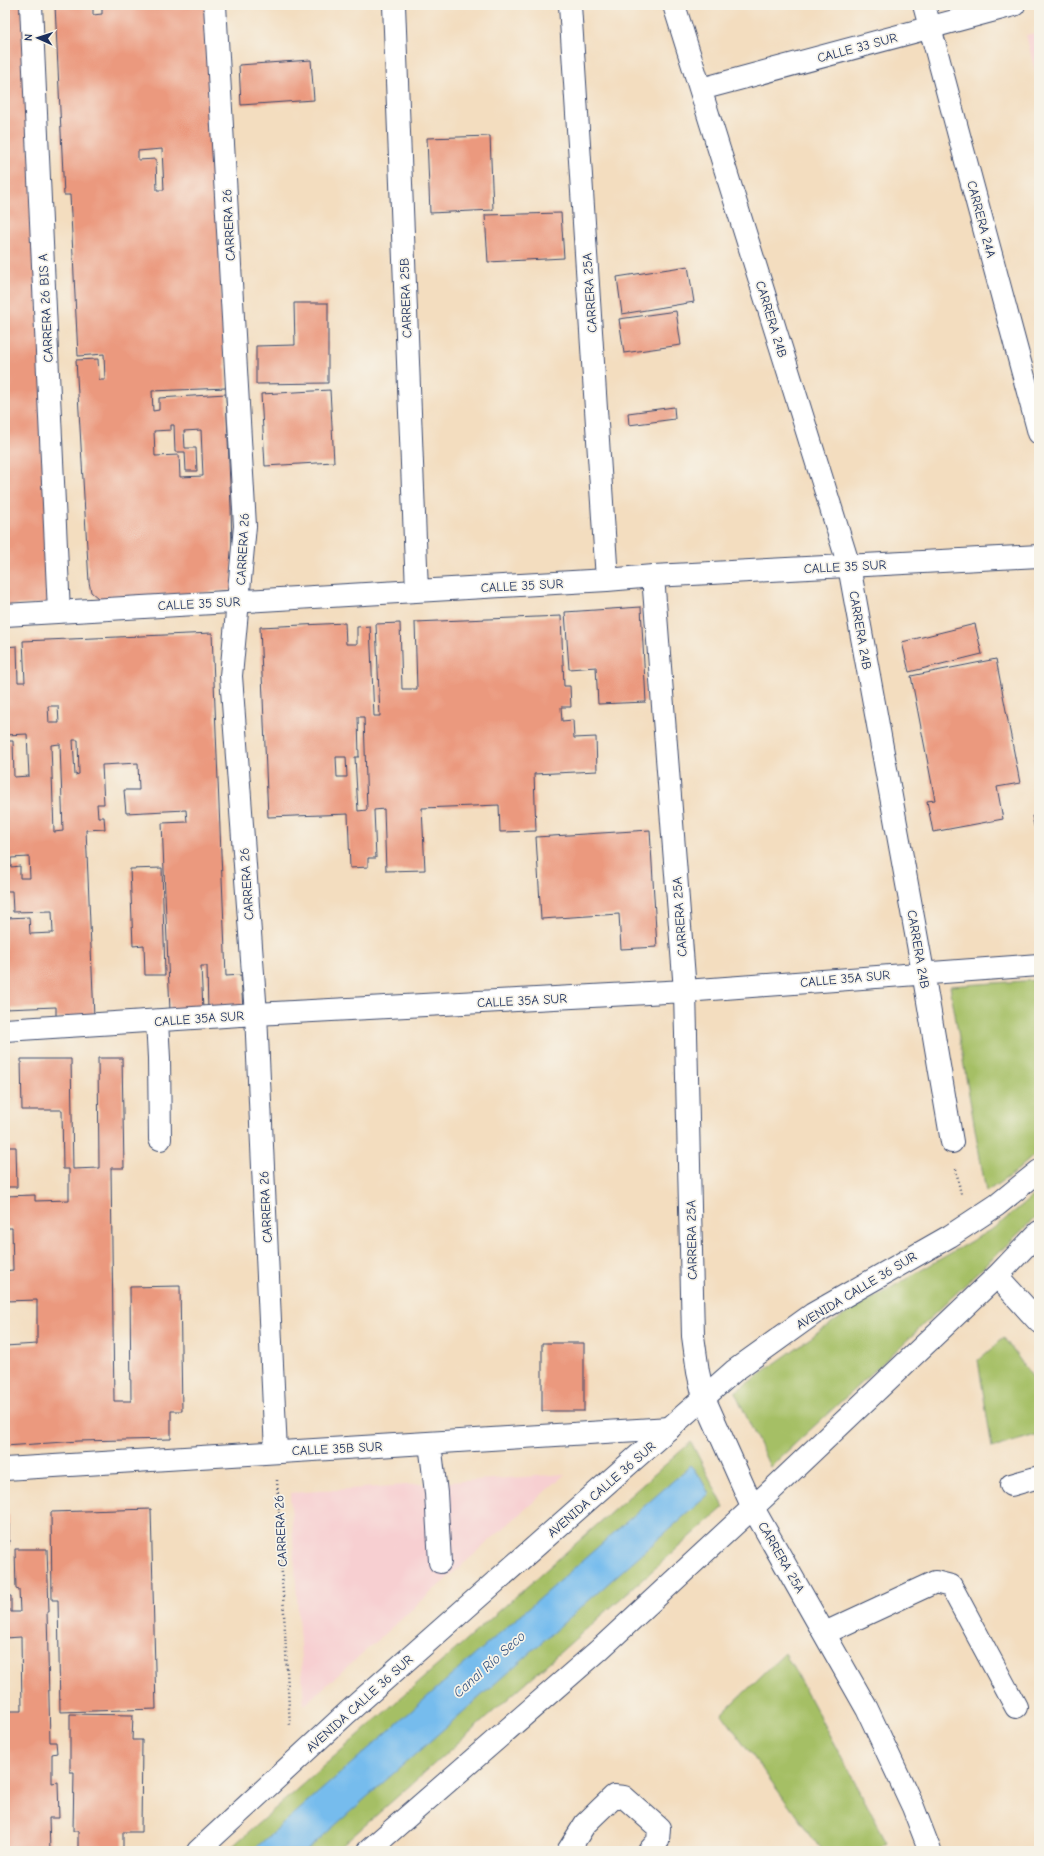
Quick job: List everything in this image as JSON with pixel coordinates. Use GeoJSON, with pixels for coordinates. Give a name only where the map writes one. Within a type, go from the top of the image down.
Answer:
{"type":"FeatureCollection","features":[{"type":"Feature","properties":{"kind":"street","name":"CARRERA 26 BIS A"},"geometry":{"type":"LineString","coordinates":[[31,5],[59,612]]}},
{"type":"Feature","properties":{"kind":"street","name":"CARRERA 26"},"geometry":{"type":"LineString","coordinates":[[215,5],[245,526],[231,676],[256,1014],[276,1452]]}},
{"type":"Feature","properties":{"kind":"street","name":"CARRERA 25B"},"geometry":{"type":"LineString","coordinates":[[394,5],[417,591]]}},
{"type":"Feature","properties":{"kind":"street","name":"CARRERA 25A"},"geometry":{"type":"LineString","coordinates":[[570,5],[607,580]]}},
{"type":"Feature","properties":{"kind":"street","name":"CARRERA 24B"},"geometry":{"type":"LineString","coordinates":[[674,5],[849,566],[923,972],[952,1142]]}},
{"type":"Feature","properties":{"kind":"street","name":"CARRERA 24A"},"geometry":{"type":"LineString","coordinates":[[924,5],[1039,433]]}},
{"type":"Feature","properties":{"kind":"street","name":"CALLE 33 SUR"},"geometry":{"type":"LineString","coordinates":[[701,89],[1014,5]]}},
{"type":"Feature","properties":{"kind":"street","name":"CALLE 35 SUR"},"geometry":{"type":"LineString","coordinates":[[5,614],[607,580],[653,576],[1039,556]]}},
{"type":"Feature","properties":{"kind":"street","name":"CARRERA 25A"},"geometry":{"type":"LineString","coordinates":[[653,576],[685,991],[693,1336],[698,1372],[704,1398],[753,1508],[867,1709],[913,1807],[930,1851]]}},
{"type":"Feature","properties":{"kind":"street","name":"CALLE 35A SUR"},"geometry":{"type":"LineString","coordinates":[[5,1030],[256,1014],[685,991],[1039,964]]}},
{"type":"Feature","properties":{"kind":"street"},"geometry":{"type":"LineString","coordinates":[[157,1021],[160,1140]]}},
{"type":"Feature","properties":{"kind":"street","name":"AVENIDA CALLE 36 SUR"},"geometry":{"type":"LineString","coordinates":[[198,1851],[292,1763],[734,1371],[813,1314],[966,1225],[997,1205],[1039,1171]]}},
{"type":"Feature","properties":{"kind":"street"},"geometry":{"type":"LineString","coordinates":[[368,1851],[599,1650],[753,1508],[997,1276],[1039,1232]]}},
{"type":"Feature","properties":{"kind":"street"},"geometry":{"type":"LineString","coordinates":[[997,1276],[1039,1322]]}},
{"type":"Feature","properties":{"kind":"street","name":"CALLE 35B SUR"},"geometry":{"type":"LineString","coordinates":[[5,1469],[670,1428]]}},
{"type":"Feature","properties":{"kind":"street"},"geometry":{"type":"LineString","coordinates":[[430,1443],[436,1493],[440,1562]]}},
{"type":"Feature","properties":{"kind":"street"},"geometry":{"type":"LineString","coordinates":[[1011,1485],[1039,1477]]}},
{"type":"Feature","properties":{"kind":"street"},"geometry":{"type":"LineString","coordinates":[[825,1633],[935,1582],[951,1586],[1016,1707]]}},
{"type":"Feature","properties":{"kind":"street"},"geometry":{"type":"LineString","coordinates":[[568,1851],[585,1824],[614,1796],[624,1797],[659,1828],[658,1841],[649,1851]]}},
{"type":"Feature","properties":{"kind":"path"},"geometry":{"type":"LineString","coordinates":[[952,1142],[966,1225]]}},
{"type":"Feature","properties":{"kind":"path","name":"CARRERA 26"},"geometry":{"type":"LineString","coordinates":[[276,1452],[292,1763]]}},
{"type":"Feature","properties":{"kind":"shaded area"},"geometry":{"type":"Polygon","coordinates":[[[1039,32],[1039,87],[1026,35],[1039,32]]]}},
{"type":"Feature","properties":{"kind":"shaded area"},"geometry":{"type":"Polygon","coordinates":[[[565,1474],[304,1705],[290,1493],[565,1474]]]}},
{"type":"Feature","properties":{"kind":"green space"},"geometry":{"type":"Polygon","coordinates":[[[1039,980],[1039,1151],[1014,1173],[986,1192],[950,986],[1039,980]]]}},
{"type":"Feature","properties":{"kind":"green space"},"geometry":{"type":"Polygon","coordinates":[[[1039,1191],[1039,1214],[902,1345],[770,1467],[735,1392],[834,1321],[997,1226],[1039,1191]]]}},
{"type":"Feature","properties":{"kind":"green space"},"geometry":{"type":"Polygon","coordinates":[[[1004,1338],[1039,1386],[1039,1434],[992,1448],[978,1360],[1004,1338]]]}},
{"type":"Feature","properties":{"kind":"green space"},"geometry":{"type":"Polygon","coordinates":[[[691,1442],[724,1507],[336,1851],[227,1851],[691,1442]]]}},
{"type":"Feature","properties":{"kind":"green space"},"geometry":{"type":"Polygon","coordinates":[[[785,1653],[887,1842],[873,1851],[822,1851],[722,1714],[785,1653]]]}},
{"type":"Feature","properties":{"kind":"water","name":"Canal Río Seco"},"geometry":{"type":"Polygon","coordinates":[[[690,1466],[700,1477],[709,1494],[306,1851],[252,1851],[690,1466]]]}},
{"type":"Feature","properties":{"kind":"building"},"geometry":{"type":"Polygon","coordinates":[[[5,5],[22,5],[55,603],[5,606],[5,5]]]}},
{"type":"Feature","properties":{"kind":"building"},"geometry":{"type":"Polygon","coordinates":[[[55,5],[93,5],[93,15],[102,14],[102,5],[208,5],[226,388],[152,391],[153,411],[159,410],[159,398],[226,394],[233,590],[111,601],[98,598],[91,592],[89,582],[76,360],[98,359],[99,380],[105,380],[104,354],[78,356],[70,195],[64,195],[55,5]],[[162,149],[138,151],[138,160],[156,159],[157,190],[164,190],[162,149]],[[171,425],[171,430],[154,431],[155,456],[179,455],[180,477],[203,476],[201,430],[184,431],[185,448],[196,448],[197,471],[186,471],[185,452],[175,452],[174,425],[171,425]]]}},
{"type":"Feature","properties":{"kind":"building"},"geometry":{"type":"Polygon","coordinates":[[[311,60],[314,100],[241,105],[239,65],[311,60]]]}},
{"type":"Feature","properties":{"kind":"building"},"geometry":{"type":"Polygon","coordinates":[[[490,136],[493,210],[430,213],[427,138],[490,136]]]}},
{"type":"Feature","properties":{"kind":"building"},"geometry":{"type":"Polygon","coordinates":[[[561,213],[564,258],[488,262],[485,215],[561,213]]]}},
{"type":"Feature","properties":{"kind":"building"},"geometry":{"type":"Polygon","coordinates":[[[688,266],[694,302],[622,314],[617,277],[688,266]]]}},
{"type":"Feature","properties":{"kind":"building"},"geometry":{"type":"Polygon","coordinates":[[[294,303],[328,303],[328,383],[256,384],[256,346],[295,345],[294,303]]]}},
{"type":"Feature","properties":{"kind":"building"},"geometry":{"type":"Polygon","coordinates":[[[676,311],[681,345],[624,353],[619,319],[676,311]]]}},
{"type":"Feature","properties":{"kind":"building"},"geometry":{"type":"Polygon","coordinates":[[[330,390],[334,462],[265,466],[261,394],[330,390]]]}},
{"type":"Feature","properties":{"kind":"building"},"geometry":{"type":"Polygon","coordinates":[[[674,407],[675,419],[629,425],[628,413],[674,407]]]}},
{"type":"Feature","properties":{"kind":"building"},"geometry":{"type":"Polygon","coordinates":[[[641,607],[646,702],[598,704],[596,667],[569,669],[565,612],[641,607]]]}},
{"type":"Feature","properties":{"kind":"building"},"geometry":{"type":"Polygon","coordinates":[[[561,616],[564,686],[570,686],[571,707],[561,707],[562,721],[573,720],[574,738],[596,737],[597,771],[534,774],[536,831],[500,832],[499,805],[422,808],[425,870],[386,871],[384,809],[374,810],[376,858],[368,858],[368,867],[350,868],[348,814],[268,817],[260,627],[345,623],[346,644],[357,644],[357,627],[370,626],[374,716],[380,716],[376,624],[400,623],[402,689],[417,689],[415,622],[561,616]],[[358,717],[359,757],[355,757],[358,811],[367,810],[364,717],[358,717]],[[336,757],[337,777],[347,777],[346,757],[336,757]]]}},
{"type":"Feature","properties":{"kind":"building"},"geometry":{"type":"Polygon","coordinates":[[[975,624],[982,654],[909,672],[902,642],[975,624]]]}},
{"type":"Feature","properties":{"kind":"building"},"geometry":{"type":"Polygon","coordinates":[[[212,633],[226,976],[241,975],[243,1011],[208,1013],[207,966],[201,966],[203,1010],[170,1011],[162,823],[187,822],[186,810],[126,813],[124,790],[139,790],[138,763],[102,765],[104,804],[97,804],[98,817],[104,817],[105,829],[86,830],[94,1017],[56,1018],[56,1007],[5,1009],[5,900],[7,918],[29,917],[30,934],[53,933],[52,911],[13,912],[12,891],[5,891],[5,741],[13,741],[14,777],[29,776],[27,734],[5,735],[5,647],[17,646],[18,682],[25,682],[23,641],[212,633]],[[48,706],[49,723],[59,723],[58,706],[48,706]],[[73,740],[75,775],[79,774],[78,740],[73,740]],[[60,744],[51,745],[54,832],[63,831],[60,744]],[[29,857],[11,858],[11,867],[20,866],[20,878],[30,878],[29,857]]]}},
{"type":"Feature","properties":{"kind":"building"},"geometry":{"type":"Polygon","coordinates":[[[996,659],[1020,783],[997,787],[1003,819],[933,832],[927,801],[935,800],[911,676],[996,659]]]}},
{"type":"Feature","properties":{"kind":"building"},"geometry":{"type":"Polygon","coordinates":[[[1039,815],[1039,844],[1038,844],[1032,816],[1039,815]]]}},
{"type":"Feature","properties":{"kind":"building"},"geometry":{"type":"Polygon","coordinates":[[[650,830],[657,947],[621,949],[619,914],[541,919],[536,837],[650,830]]]}},
{"type":"Feature","properties":{"kind":"building"},"geometry":{"type":"Polygon","coordinates":[[[162,868],[165,975],[145,975],[144,945],[133,946],[130,869],[162,868]]]}},
{"type":"Feature","properties":{"kind":"building"},"geometry":{"type":"Polygon","coordinates":[[[98,1058],[122,1058],[124,1168],[111,1168],[114,1401],[131,1401],[130,1287],[180,1286],[182,1411],[171,1411],[171,1439],[79,1441],[5,1446],[5,1346],[37,1344],[37,1300],[5,1301],[5,1271],[13,1270],[12,1228],[5,1228],[5,1196],[35,1195],[35,1201],[69,1200],[69,1169],[63,1169],[62,1110],[22,1110],[21,1059],[71,1059],[73,1169],[99,1168],[98,1058]]]}},
{"type":"Feature","properties":{"kind":"building"},"geometry":{"type":"Polygon","coordinates":[[[5,1147],[16,1147],[17,1187],[5,1187],[5,1147]]]}},
{"type":"Feature","properties":{"kind":"building"},"geometry":{"type":"Polygon","coordinates":[[[542,1343],[584,1343],[584,1411],[542,1411],[542,1343]]]}},
{"type":"Feature","properties":{"kind":"building"},"geometry":{"type":"Polygon","coordinates":[[[151,1509],[156,1709],[60,1712],[58,1600],[52,1600],[51,1512],[151,1509]]]}},
{"type":"Feature","properties":{"kind":"building"},"geometry":{"type":"Polygon","coordinates":[[[5,1515],[9,1515],[9,1545],[5,1545],[5,1515]]]}},
{"type":"Feature","properties":{"kind":"building"},"geometry":{"type":"Polygon","coordinates":[[[15,1549],[47,1549],[50,1742],[56,1742],[57,1753],[52,1754],[52,1783],[58,1782],[59,1818],[49,1818],[50,1851],[5,1851],[5,1711],[22,1711],[21,1637],[5,1638],[5,1596],[11,1596],[11,1612],[20,1612],[19,1590],[16,1589],[15,1549]]]}},
{"type":"Feature","properties":{"kind":"building"},"geometry":{"type":"Polygon","coordinates":[[[70,1714],[133,1715],[132,1740],[142,1740],[141,1832],[123,1832],[123,1851],[78,1851],[78,1831],[73,1831],[74,1772],[70,1772],[70,1714]]]}}]}
